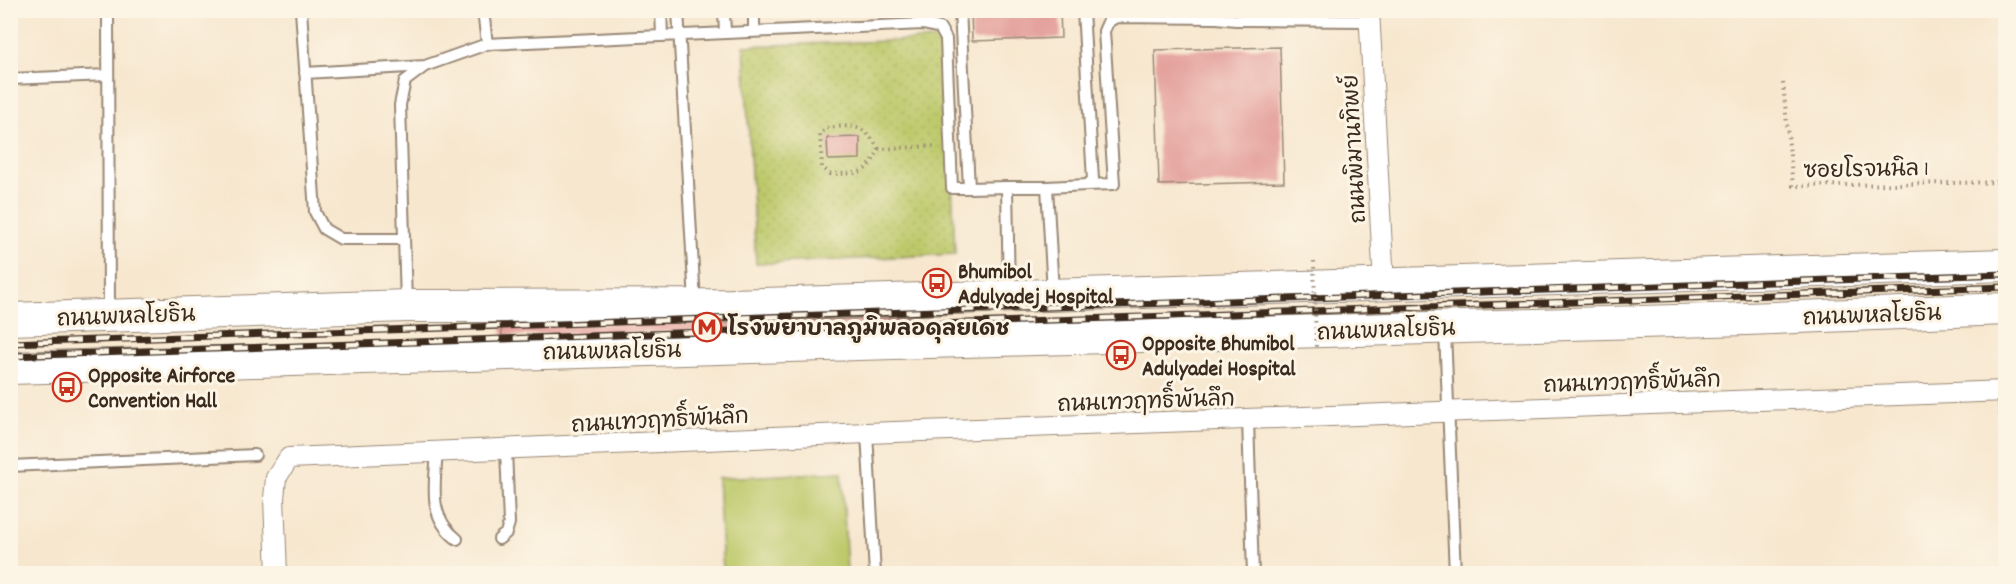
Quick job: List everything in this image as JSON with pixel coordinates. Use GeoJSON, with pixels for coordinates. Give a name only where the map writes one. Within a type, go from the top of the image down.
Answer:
{"type":"FeatureCollection","features":[{"type":"Feature","properties":{"kind":"main road","name":"ถนนพหลโยธิน"},"geometry":{"type":"LineString","coordinates":[[10,319],[406,306],[695,306],[2006,265]]}},
{"type":"Feature","properties":{"kind":"main road"},"geometry":{"type":"LineString","coordinates":[[1442,283],[1444,327]]}},
{"type":"Feature","properties":{"kind":"main road"},"geometry":{"type":"LineString","coordinates":[[1009,296],[1011,340]]}},
{"type":"Feature","properties":{"kind":"main road","name":"ถนนพหลโยธิน"},"geometry":{"type":"LineString","coordinates":[[10,368],[2006,309]]}},
{"type":"Feature","properties":{"kind":"street","name":"ถนนพิมานทิพย์"},"geometry":{"type":"LineString","coordinates":[[1369,16],[1384,285]]}},
{"type":"Feature","properties":{"kind":"street","name":"ถนนเทวฤทธิ์พันลึก"},"geometry":{"type":"LineString","coordinates":[[277,573],[274,498],[276,478],[289,458],[2004,391]]}},
{"type":"Feature","properties":{"kind":"lane"},"geometry":{"type":"LineString","coordinates":[[108,10],[109,315]]}},
{"type":"Feature","properties":{"kind":"lane"},"geometry":{"type":"LineString","coordinates":[[301,10],[315,212],[324,230],[340,239],[403,239]]}},
{"type":"Feature","properties":{"kind":"lane"},"geometry":{"type":"LineString","coordinates":[[483,10],[487,44]]}},
{"type":"Feature","properties":{"kind":"lane"},"geometry":{"type":"LineString","coordinates":[[661,10],[662,36]]}},
{"type":"Feature","properties":{"kind":"lane"},"geometry":{"type":"LineString","coordinates":[[678,10],[695,306]]}},
{"type":"Feature","properties":{"kind":"lane"},"geometry":{"type":"LineString","coordinates":[[724,10],[725,33]]}},
{"type":"Feature","properties":{"kind":"lane"},"geometry":{"type":"LineString","coordinates":[[754,10],[754,31]]}},
{"type":"Feature","properties":{"kind":"lane"},"geometry":{"type":"LineString","coordinates":[[960,10],[969,188]]}},
{"type":"Feature","properties":{"kind":"lane"},"geometry":{"type":"LineString","coordinates":[[1083,10],[1093,180],[1087,185]]}},
{"type":"Feature","properties":{"kind":"lane"},"geometry":{"type":"LineString","coordinates":[[305,73],[425,66],[487,44],[924,24],[940,28],[946,39],[952,188],[1114,184],[1104,31],[1108,22],[1116,17],[1217,14],[1236,20],[1369,16]]}},
{"type":"Feature","properties":{"kind":"lane"},"geometry":{"type":"LineString","coordinates":[[406,306],[400,105],[405,81],[425,66]]}},
{"type":"Feature","properties":{"kind":"lane"},"geometry":{"type":"LineString","coordinates":[[10,78],[108,75]]}},
{"type":"Feature","properties":{"kind":"lane"},"geometry":{"type":"LineString","coordinates":[[1007,187],[1009,296]]}},
{"type":"Feature","properties":{"kind":"lane"},"geometry":{"type":"LineString","coordinates":[[1047,187],[1053,295]]}},
{"type":"Feature","properties":{"kind":"lane"},"geometry":{"type":"LineString","coordinates":[[1444,327],[1455,573]]}},
{"type":"Feature","properties":{"kind":"lane"},"geometry":{"type":"LineString","coordinates":[[2004,391],[2006,417]]}},
{"type":"Feature","properties":{"kind":"lane"},"geometry":{"type":"LineString","coordinates":[[1248,420],[1253,573]]}},
{"type":"Feature","properties":{"kind":"lane"},"geometry":{"type":"LineString","coordinates":[[867,434],[875,573]]}},
{"type":"Feature","properties":{"kind":"lane"},"geometry":{"type":"LineString","coordinates":[[499,539],[506,532],[509,523],[506,450]]}},
{"type":"Feature","properties":{"kind":"lane"},"geometry":{"type":"LineString","coordinates":[[436,451],[434,506],[443,529],[457,539]]}},
{"type":"Feature","properties":{"kind":"lane"},"geometry":{"type":"LineString","coordinates":[[10,466],[255,455]]}},
{"type":"Feature","properties":{"kind":"path","name":"ซอยโรจนนิล 1"},"geometry":{"type":"LineString","coordinates":[[1783,84],[1793,186],[2006,182]]}},
{"type":"Feature","properties":{"kind":"path"},"geometry":{"type":"LineString","coordinates":[[854,125],[868,133],[879,149],[870,167],[857,173],[830,174],[822,167],[820,135],[826,128],[854,125]]}},
{"type":"Feature","properties":{"kind":"path"},"geometry":{"type":"LineString","coordinates":[[879,149],[950,146]]}},
{"type":"Feature","properties":{"kind":"path"},"geometry":{"type":"LineString","coordinates":[[1314,261],[1316,348]]}},
{"type":"Feature","properties":{"kind":"green space"},"geometry":{"type":"Polygon","coordinates":[[[946,39],[955,254],[756,264],[744,46],[946,39]]]}},
{"type":"Feature","properties":{"kind":"green space"},"geometry":{"type":"Polygon","coordinates":[[[842,472],[847,573],[723,573],[718,478],[842,472]]]}},
{"type":"Feature","properties":{"kind":"building"},"geometry":{"type":"Polygon","coordinates":[[[971,10],[1060,10],[1061,38],[972,41],[971,10]]]}},
{"type":"Feature","properties":{"kind":"building"},"geometry":{"type":"Polygon","coordinates":[[[1280,47],[1284,182],[1159,185],[1155,50],[1280,47]]]}},
{"type":"Feature","properties":{"kind":"building"},"geometry":{"type":"Polygon","coordinates":[[[860,137],[860,159],[828,160],[827,138],[860,137]]]}},
{"type":"Feature","properties":{"kind":"building"},"geometry":{"type":"Polygon","coordinates":[[[908,317],[908,325],[502,336],[501,324],[733,323],[908,317]]]}},
{"type":"Feature","properties":{"kind":"railway"},"geometry":{"type":"LineString","coordinates":[[10,343],[2006,274]]}},
{"type":"Feature","properties":{"kind":"railway"},"geometry":{"type":"LineString","coordinates":[[10,356],[2006,287]]}},
{"type":"Feature","properties":{"kind":"place","name":"Bhumibol Adulyadej Hospital"},"geometry":{"type":"Point","coordinates":[937,283]}},
{"type":"Feature","properties":{"kind":"place","name":"โรงพยาบาลภูมิพลอดุลยเดช"},"geometry":{"type":"Point","coordinates":[707,327]}},
{"type":"Feature","properties":{"kind":"place","name":"Opposite Bhumibol Adulyadei Hospital"},"geometry":{"type":"Point","coordinates":[1121,355]}},
{"type":"Feature","properties":{"kind":"place","name":"Opposite Airforce Convention Hall"},"geometry":{"type":"Point","coordinates":[67,387]}}]}
